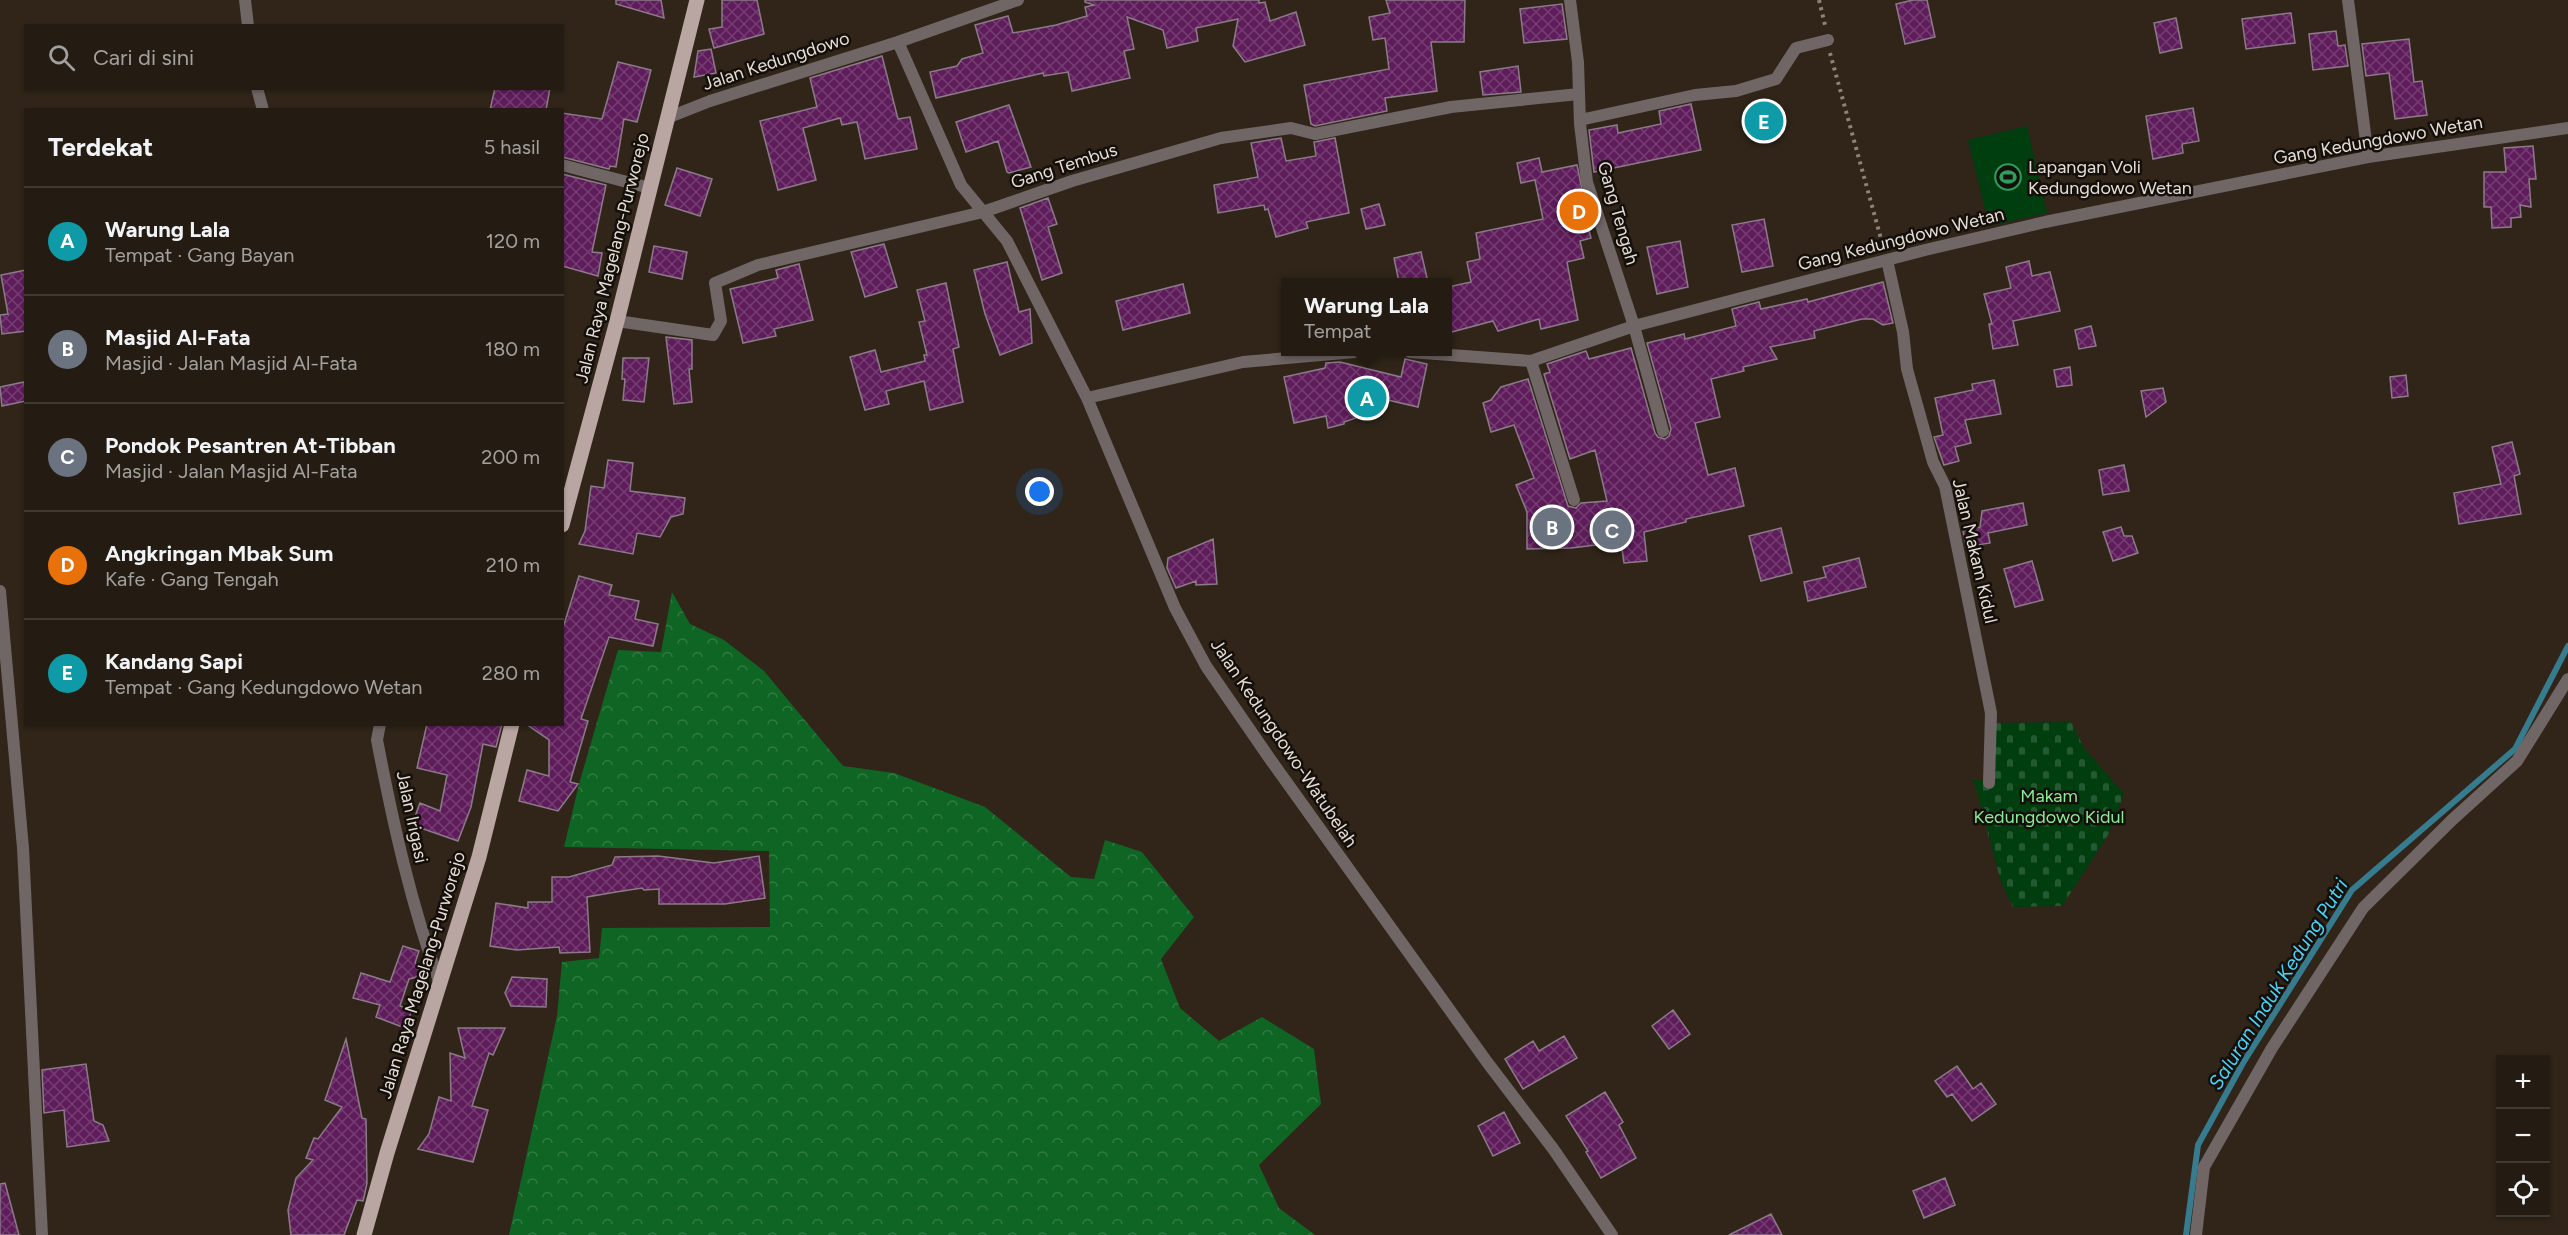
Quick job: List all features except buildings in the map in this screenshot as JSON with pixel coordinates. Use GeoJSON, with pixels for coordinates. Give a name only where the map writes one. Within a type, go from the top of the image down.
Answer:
{"type":"FeatureCollection","features":[{"type":"Feature","properties":{"kind":"main road","name":"Jalan Raya Magelang-Purworejo"},"geometry":{"type":"LineString","coordinates":[[564,518],[617,321],[697,0]]}},
{"type":"Feature","properties":{"kind":"main road","name":"Jalan Raya Magelang-Purworejo"},"geometry":{"type":"LineString","coordinates":[[363,1235],[479,857],[512,726]]}},
{"type":"Feature","properties":{"kind":"street"},"geometry":{"type":"LineString","coordinates":[[245,0],[248,24]]}},
{"type":"Feature","properties":{"kind":"street","name":"Jalan Kedungdowo"},"geometry":{"type":"LineString","coordinates":[[667,118],[710,101],[898,42],[1018,0]]}},
{"type":"Feature","properties":{"kind":"street","name":"Gang Tengah"},"geometry":{"type":"LineString","coordinates":[[1570,0],[1578,62],[1580,120],[1587,182],[1634,326],[1663,431]]}},
{"type":"Feature","properties":{"kind":"street"},"geometry":{"type":"LineString","coordinates":[[2348,0],[2368,157]]}},
{"type":"Feature","properties":{"kind":"street"},"geometry":{"type":"LineString","coordinates":[[1580,120],[1695,95],[1736,91],[1776,79],[1796,48],[1828,40]]}},
{"type":"Feature","properties":{"kind":"street","name":"Jalan Kedungdowo-Watubelah"},"geometry":{"type":"LineString","coordinates":[[898,42],[961,185],[1007,241],[1087,398],[1175,608],[1206,666],[1487,1062],[1554,1150],[1612,1235]]}},
{"type":"Feature","properties":{"kind":"street"},"geometry":{"type":"LineString","coordinates":[[258,90],[262,108]]}},
{"type":"Feature","properties":{"kind":"street","name":"Gang Tembus"},"geometry":{"type":"LineString","coordinates":[[617,321],[712,334],[722,321],[714,283],[758,265],[983,212],[1072,181],[1221,138],[1291,128],[1315,134],[1451,107],[1579,94]]}},
{"type":"Feature","properties":{"kind":"street","name":"Gang Kedungdowo Wetan"},"geometry":{"type":"LineString","coordinates":[[1531,362],[1634,326],[1887,260],[2045,222],[2368,157],[2568,128]]}},
{"type":"Feature","properties":{"kind":"street"},"geometry":{"type":"LineString","coordinates":[[564,166],[650,188]]}},
{"type":"Feature","properties":{"kind":"street","name":"Jalan Makam Kidul"},"geometry":{"type":"LineString","coordinates":[[1887,260],[1903,332],[1907,369],[1933,462],[1945,486],[1991,713],[1989,783]]}},
{"type":"Feature","properties":{"kind":"street"},"geometry":{"type":"LineString","coordinates":[[1452,355],[1531,362],[1574,500]]}},
{"type":"Feature","properties":{"kind":"street"},"geometry":{"type":"LineString","coordinates":[[1087,398],[1243,362],[1304,356]]}},
{"type":"Feature","properties":{"kind":"street"},"geometry":{"type":"LineString","coordinates":[[0,591],[23,848],[42,1235]]}},
{"type":"Feature","properties":{"kind":"street"},"geometry":{"type":"LineString","coordinates":[[2196,1235],[2204,1167],[2272,1048],[2363,908],[2517,760],[2568,679]]}},
{"type":"Feature","properties":{"kind":"street","name":"Jalan Irigasi"},"geometry":{"type":"LineString","coordinates":[[380,726],[378,740],[396,833],[419,926],[440,984]]}},
{"type":"Feature","properties":{"kind":"path"},"geometry":{"type":"LineString","coordinates":[[1819,0],[1832,64],[1887,260]]}},
{"type":"Feature","properties":{"kind":"green space","name":"Lapangan Voli Kedungdowo Wetan"},"geometry":{"type":"Polygon","coordinates":[[[2027,126],[2047,213],[1989,226],[1968,140],[2027,126]]]}},
{"type":"Feature","properties":{"kind":"green space"},"geometry":{"type":"Polygon","coordinates":[[[672,592],[690,624],[724,640],[764,671],[843,766],[894,773],[985,807],[1071,877],[1094,879],[1105,840],[1142,852],[1194,917],[1161,959],[1180,1008],[1219,1041],[1262,1017],[1314,1049],[1321,1104],[1259,1165],[1279,1208],[1315,1235],[509,1235],[557,1016],[562,962],[599,958],[602,928],[770,927],[769,851],[564,847],[579,784],[618,650],[661,652],[672,592]]]}},
{"type":"Feature","properties":{"kind":"green space","name":"Makam Kedungdowo Kidul"},"geometry":{"type":"Polygon","coordinates":[[[2071,722],[2084,748],[2124,794],[2108,835],[2062,906],[2013,907],[2001,882],[1973,778],[1989,783],[1996,723],[2071,722]]]}},
{"type":"Feature","properties":{"kind":"waterway","name":"Saluran Induk Kedung Putri"},"geometry":{"type":"LineString","coordinates":[[2186,1235],[2198,1145],[2243,1063],[2352,890],[2515,749],[2568,646]]}},
{"type":"Feature","properties":{"kind":"place","name":"Kandang Sapi"},"geometry":{"type":"Point","coordinates":[1764,121]}},
{"type":"Feature","properties":{"kind":"place","name":"Lapangan Voli Kedungdowo Wetan"},"geometry":{"type":"Point","coordinates":[2008,177]}},
{"type":"Feature","properties":{"kind":"place","name":"Angkringan Mbak Sum"},"geometry":{"type":"Point","coordinates":[1579,211]}},
{"type":"Feature","properties":{"kind":"place","name":"Warung Lala"},"geometry":{"type":"Point","coordinates":[1367,398]}},
{"type":"Feature","properties":{"kind":"place","name":"Masjid Al-Fata"},"geometry":{"type":"Point","coordinates":[1552,527]}},
{"type":"Feature","properties":{"kind":"place","name":"Pondok Pesantren At-Tibban"},"geometry":{"type":"Point","coordinates":[1612,530]}}]}
